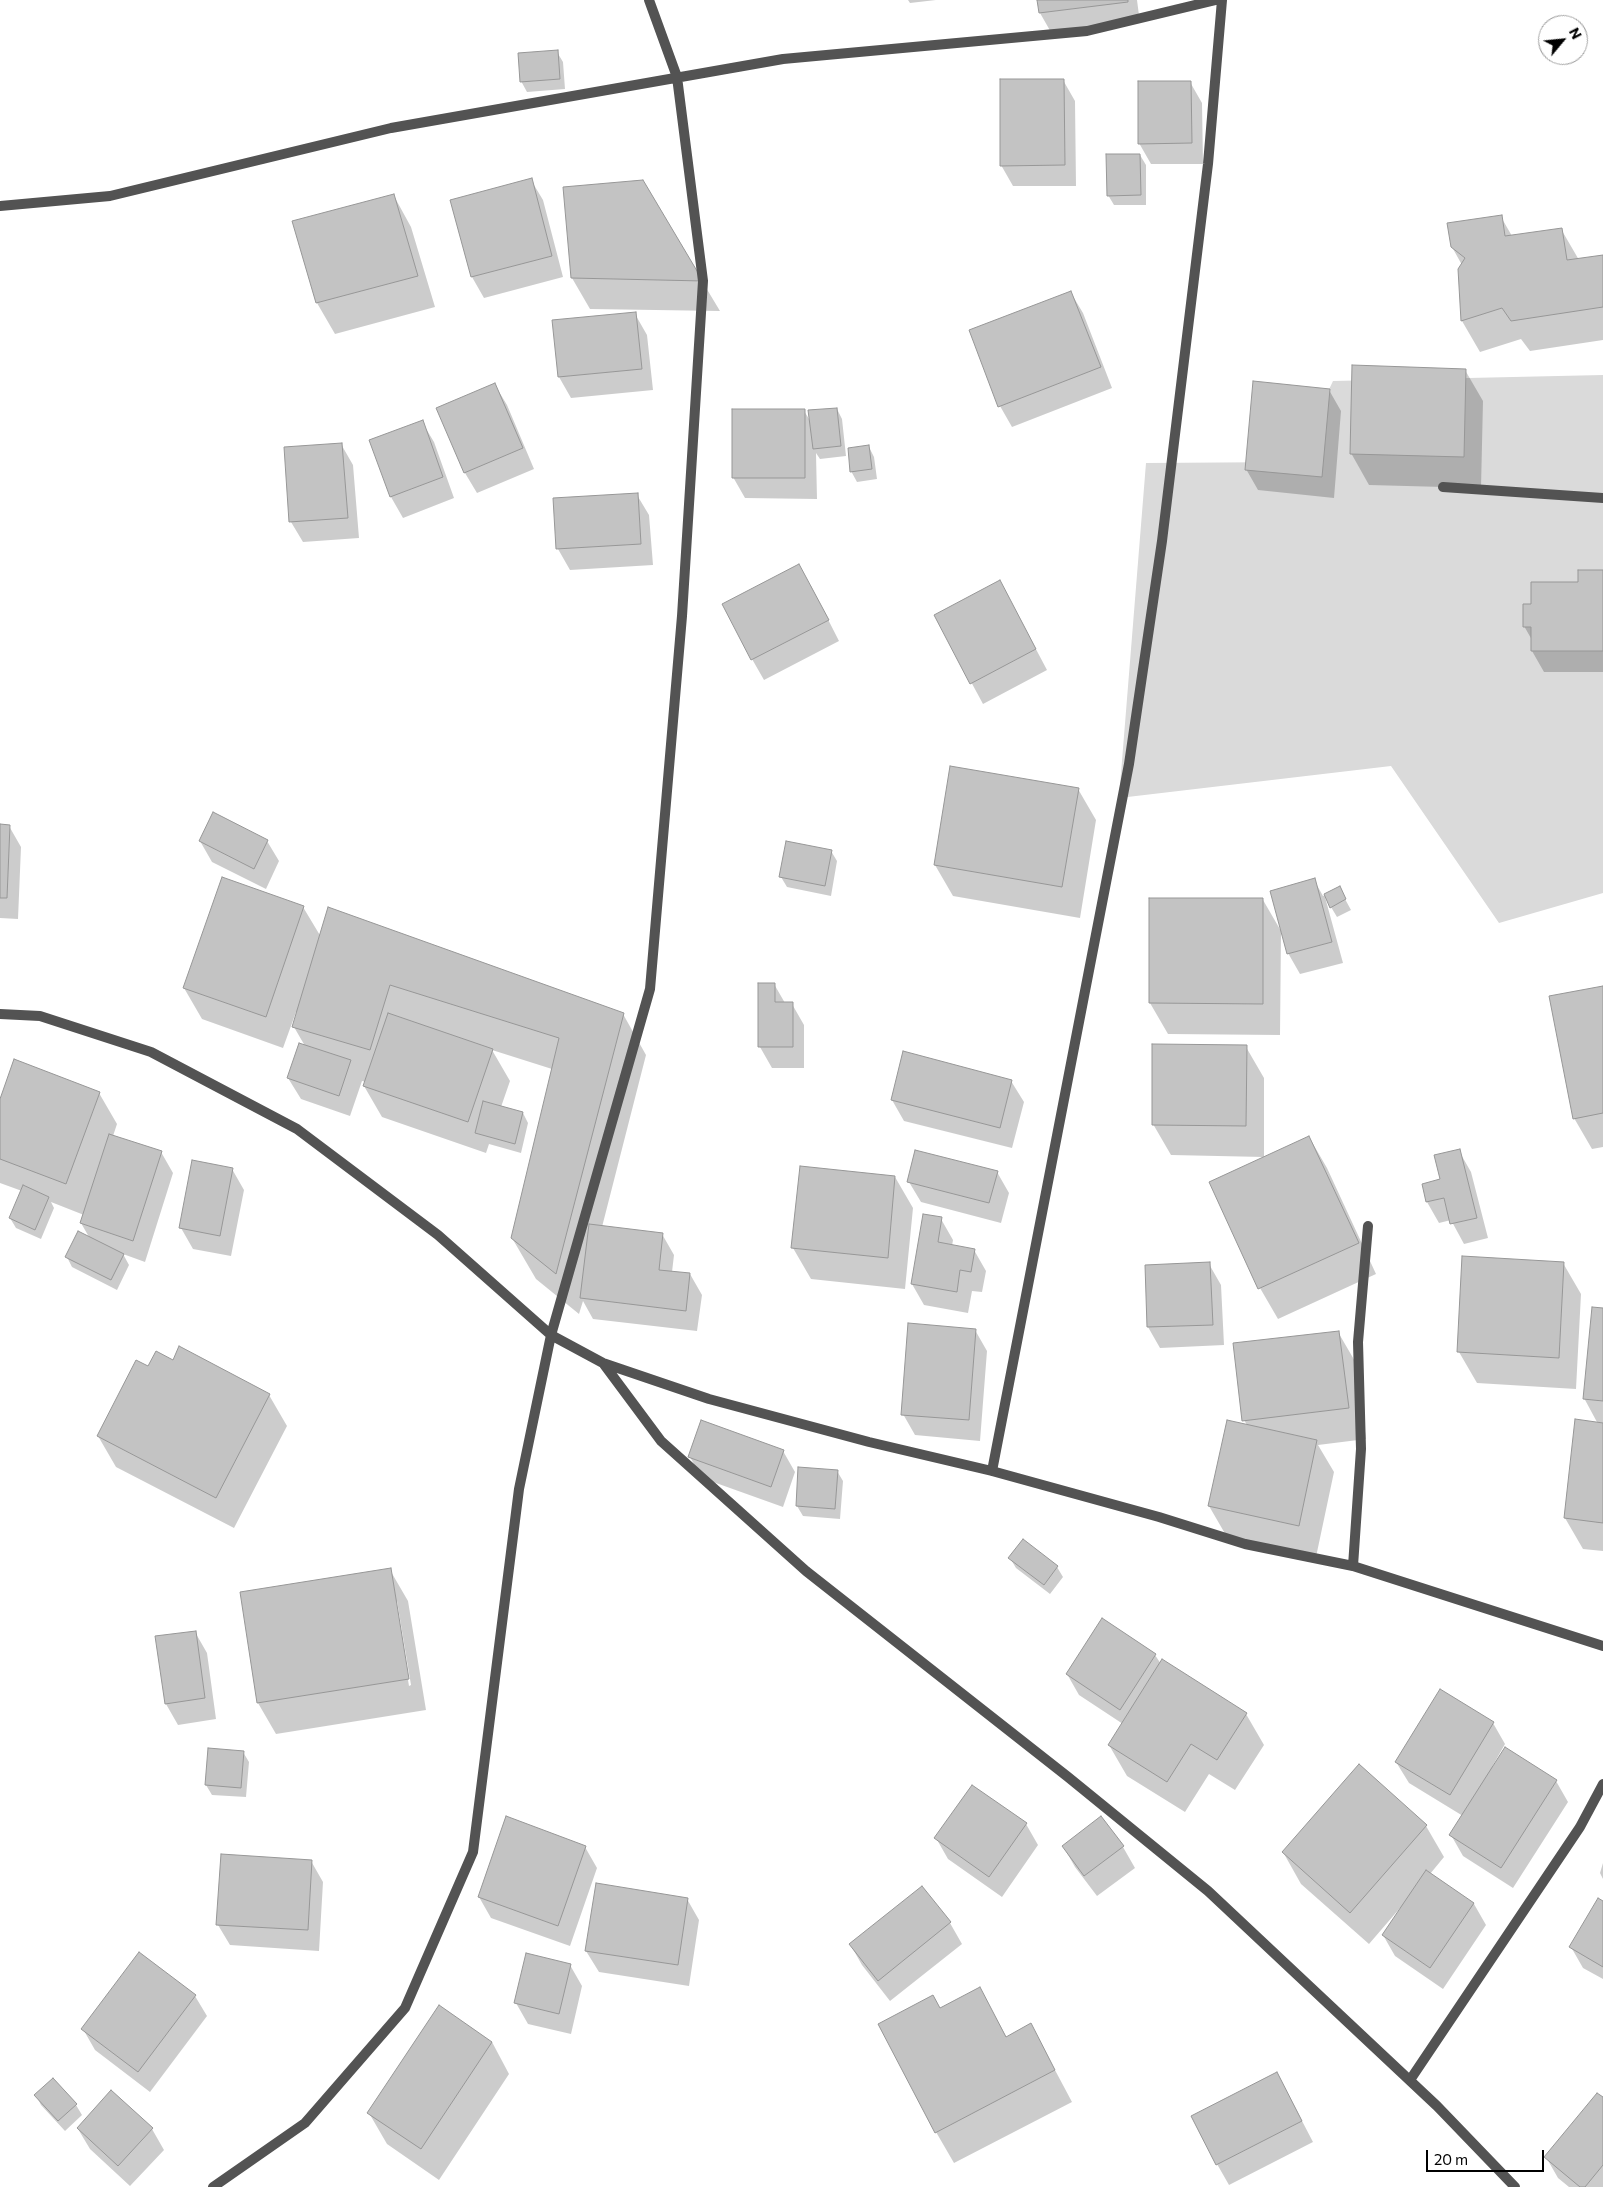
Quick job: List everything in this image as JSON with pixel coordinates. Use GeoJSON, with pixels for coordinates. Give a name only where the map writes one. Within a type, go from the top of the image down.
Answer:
{"type":"FeatureCollection","features":[{"type":"Feature","properties":{"kind":"street"},"geometry":{"type":"LineString","coordinates":[[213,2187],[305,2123],[405,2008],[473,1852],[519,1489],[551,1335],[650,989],[682,616],[703,281],[677,77],[649,0]]}},
{"type":"Feature","properties":{"kind":"street"},"geometry":{"type":"LineString","coordinates":[[0,206],[110,196],[392,128],[783,58],[1087,31],[1216,0]]}},
{"type":"Feature","properties":{"kind":"street"},"geometry":{"type":"LineString","coordinates":[[992,1471],[1129,764],[1162,541],[1208,164],[1222,0]]}},
{"type":"Feature","properties":{"kind":"street"},"geometry":{"type":"LineString","coordinates":[[1443,487],[1603,498]]}},
{"type":"Feature","properties":{"kind":"street"},"geometry":{"type":"LineString","coordinates":[[0,1014],[40,1016],[151,1052],[297,1129],[438,1235],[551,1335],[603,1363],[718,1401],[869,1442],[992,1471],[1159,1517],[1245,1544],[1353,1566],[1603,1646]]}},
{"type":"Feature","properties":{"kind":"street"},"geometry":{"type":"LineString","coordinates":[[1353,1566],[1361,1449],[1358,1342],[1368,1226]]}},
{"type":"Feature","properties":{"kind":"street"},"geometry":{"type":"LineString","coordinates":[[603,1363],[661,1441],[806,1571],[1060,1771],[1208,1891],[1410,2080],[1515,2187]]}},
{"type":"Feature","properties":{"kind":"street"},"geometry":{"type":"LineString","coordinates":[[1410,2080],[1580,1827],[1603,1784]]}},
{"type":"Feature","properties":{"kind":"shaded area"},"geometry":{"type":"Polygon","coordinates":[[[1603,375],[1603,893],[1499,923],[1391,766],[1119,798],[1146,463],[1295,462],[1333,381],[1603,375]]]}},
{"type":"Feature","properties":{"kind":"building"},"geometry":{"type":"Polygon","coordinates":[[[1037,0],[1128,0],[1128,2],[1039,13],[1037,0]]]}},
{"type":"Feature","properties":{"kind":"building"},"geometry":{"type":"Polygon","coordinates":[[[558,50],[560,79],[520,82],[518,53],[558,50]]]}},
{"type":"Feature","properties":{"kind":"building"},"geometry":{"type":"Polygon","coordinates":[[[1000,79],[1064,79],[1065,165],[1000,166],[1000,79]]]}},
{"type":"Feature","properties":{"kind":"building"},"geometry":{"type":"Polygon","coordinates":[[[1138,81],[1191,81],[1192,143],[1138,144],[1138,81]]]}},
{"type":"Feature","properties":{"kind":"building"},"geometry":{"type":"Polygon","coordinates":[[[1106,154],[1140,154],[1141,195],[1107,196],[1106,154]]]}},
{"type":"Feature","properties":{"kind":"building"},"geometry":{"type":"Polygon","coordinates":[[[532,178],[552,256],[471,277],[450,200],[532,178]]]}},
{"type":"Feature","properties":{"kind":"building"},"geometry":{"type":"Polygon","coordinates":[[[643,180],[703,281],[571,278],[563,187],[643,180]]]}},
{"type":"Feature","properties":{"kind":"building"},"geometry":{"type":"Polygon","coordinates":[[[394,194],[418,276],[316,303],[292,221],[394,194]]]}},
{"type":"Feature","properties":{"kind":"building"},"geometry":{"type":"Polygon","coordinates":[[[1502,215],[1505,236],[1562,228],[1567,260],[1603,255],[1603,307],[1511,321],[1502,308],[1461,321],[1458,269],[1465,258],[1451,247],[1447,223],[1502,215]]]}},
{"type":"Feature","properties":{"kind":"building"},"geometry":{"type":"Polygon","coordinates":[[[1071,291],[1101,367],[998,407],[969,330],[1071,291]]]}},
{"type":"Feature","properties":{"kind":"building"},"geometry":{"type":"Polygon","coordinates":[[[636,312],[642,369],[558,377],[552,320],[636,312]]]}},
{"type":"Feature","properties":{"kind":"building"},"geometry":{"type":"Polygon","coordinates":[[[1352,365],[1466,369],[1464,457],[1350,454],[1352,365]]]}},
{"type":"Feature","properties":{"kind":"building"},"geometry":{"type":"Polygon","coordinates":[[[1253,381],[1330,389],[1322,477],[1245,470],[1253,381]]]}},
{"type":"Feature","properties":{"kind":"building"},"geometry":{"type":"Polygon","coordinates":[[[495,383],[523,448],[464,473],[436,408],[495,383]]]}},
{"type":"Feature","properties":{"kind":"building"},"geometry":{"type":"Polygon","coordinates":[[[837,408],[841,446],[813,449],[808,410],[837,408]]]}},
{"type":"Feature","properties":{"kind":"building"},"geometry":{"type":"Polygon","coordinates":[[[732,409],[805,409],[805,478],[732,478],[732,409]]]}},
{"type":"Feature","properties":{"kind":"building"},"geometry":{"type":"Polygon","coordinates":[[[423,420],[443,477],[390,497],[369,440],[423,420]]]}},
{"type":"Feature","properties":{"kind":"building"},"geometry":{"type":"Polygon","coordinates":[[[342,443],[348,518],[289,522],[284,447],[342,443]]]}},
{"type":"Feature","properties":{"kind":"building"},"geometry":{"type":"Polygon","coordinates":[[[869,445],[872,469],[850,472],[848,448],[869,445]]]}},
{"type":"Feature","properties":{"kind":"building"},"geometry":{"type":"Polygon","coordinates":[[[638,493],[641,544],[556,549],[553,498],[638,493]]]}},
{"type":"Feature","properties":{"kind":"building"},"geometry":{"type":"Polygon","coordinates":[[[799,564],[829,620],[751,660],[722,604],[799,564]]]}},
{"type":"Feature","properties":{"kind":"building"},"geometry":{"type":"Polygon","coordinates":[[[1578,570],[1603,570],[1603,651],[1531,651],[1531,627],[1523,627],[1523,604],[1531,604],[1531,582],[1578,582],[1578,570]]]}},
{"type":"Feature","properties":{"kind":"building"},"geometry":{"type":"Polygon","coordinates":[[[1000,580],[1036,649],[970,684],[934,615],[1000,580]]]}},
{"type":"Feature","properties":{"kind":"building"},"geometry":{"type":"Polygon","coordinates":[[[950,766],[1079,788],[1062,887],[934,865],[950,766]]]}},
{"type":"Feature","properties":{"kind":"building"},"geometry":{"type":"Polygon","coordinates":[[[213,812],[268,840],[254,869],[199,841],[213,812]]]}},
{"type":"Feature","properties":{"kind":"building"},"geometry":{"type":"Polygon","coordinates":[[[0,824],[10,825],[7,898],[0,898],[0,824]]]}},
{"type":"Feature","properties":{"kind":"building"},"geometry":{"type":"Polygon","coordinates":[[[786,841],[832,850],[825,886],[779,877],[786,841]]]}},
{"type":"Feature","properties":{"kind":"building"},"geometry":{"type":"Polygon","coordinates":[[[222,877],[304,906],[266,1017],[183,988],[222,877]]]}},
{"type":"Feature","properties":{"kind":"building"},"geometry":{"type":"Polygon","coordinates":[[[1315,878],[1332,942],[1287,954],[1270,891],[1315,878]]]}},
{"type":"Feature","properties":{"kind":"building"},"geometry":{"type":"Polygon","coordinates":[[[1340,886],[1346,899],[1330,908],[1324,894],[1340,886]]]}},
{"type":"Feature","properties":{"kind":"building"},"geometry":{"type":"Polygon","coordinates":[[[1149,898],[1263,898],[1263,1004],[1149,1003],[1149,898]]]}},
{"type":"Feature","properties":{"kind":"building"},"geometry":{"type":"Polygon","coordinates":[[[328,907],[624,1013],[556,1274],[511,1238],[559,1038],[390,985],[370,1050],[292,1027],[328,907]]]}},
{"type":"Feature","properties":{"kind":"building"},"geometry":{"type":"Polygon","coordinates":[[[758,983],[775,983],[775,1002],[793,1002],[793,1047],[758,1047],[758,983]]]}},
{"type":"Feature","properties":{"kind":"building"},"geometry":{"type":"Polygon","coordinates":[[[1603,986],[1603,1113],[1573,1119],[1549,996],[1603,986]]]}},
{"type":"Feature","properties":{"kind":"building"},"geometry":{"type":"Polygon","coordinates":[[[388,1013],[493,1049],[468,1122],[363,1086],[388,1013]]]}},
{"type":"Feature","properties":{"kind":"building"},"geometry":{"type":"Polygon","coordinates":[[[299,1043],[351,1060],[339,1096],[287,1078],[299,1043]]]}},
{"type":"Feature","properties":{"kind":"building"},"geometry":{"type":"Polygon","coordinates":[[[1152,1044],[1247,1045],[1246,1126],[1152,1125],[1152,1044]]]}},
{"type":"Feature","properties":{"kind":"building"},"geometry":{"type":"Polygon","coordinates":[[[903,1051],[1012,1080],[1000,1128],[891,1100],[903,1051]]]}},
{"type":"Feature","properties":{"kind":"building"},"geometry":{"type":"Polygon","coordinates":[[[14,1059],[100,1092],[66,1184],[0,1159],[0,1099],[14,1059]]]}},
{"type":"Feature","properties":{"kind":"building"},"geometry":{"type":"Polygon","coordinates":[[[483,1101],[523,1112],[515,1144],[475,1133],[483,1101]]]}},
{"type":"Feature","properties":{"kind":"building"},"geometry":{"type":"Polygon","coordinates":[[[109,1134],[162,1151],[133,1241],[80,1223],[109,1134]]]}},
{"type":"Feature","properties":{"kind":"building"},"geometry":{"type":"Polygon","coordinates":[[[1309,1136],[1359,1243],[1258,1289],[1209,1182],[1309,1136]]]}},
{"type":"Feature","properties":{"kind":"building"},"geometry":{"type":"Polygon","coordinates":[[[1460,1149],[1477,1218],[1450,1224],[1444,1198],[1426,1202],[1422,1184],[1440,1179],[1434,1155],[1460,1149]]]}},
{"type":"Feature","properties":{"kind":"building"},"geometry":{"type":"Polygon","coordinates":[[[915,1150],[998,1171],[989,1203],[907,1182],[915,1150]]]}},
{"type":"Feature","properties":{"kind":"building"},"geometry":{"type":"Polygon","coordinates":[[[192,1160],[233,1168],[220,1236],[179,1228],[192,1160]]]}},
{"type":"Feature","properties":{"kind":"building"},"geometry":{"type":"Polygon","coordinates":[[[800,1166],[895,1176],[888,1258],[791,1248],[800,1166]]]}},
{"type":"Feature","properties":{"kind":"building"},"geometry":{"type":"Polygon","coordinates":[[[23,1185],[49,1197],[35,1230],[9,1218],[23,1185]]]}},
{"type":"Feature","properties":{"kind":"building"},"geometry":{"type":"Polygon","coordinates":[[[923,1214],[942,1217],[938,1242],[975,1249],[971,1272],[960,1270],[957,1292],[911,1284],[923,1214]]]}},
{"type":"Feature","properties":{"kind":"building"},"geometry":{"type":"Polygon","coordinates":[[[589,1224],[663,1233],[659,1270],[690,1273],[686,1311],[580,1298],[589,1224]]]}},
{"type":"Feature","properties":{"kind":"building"},"geometry":{"type":"Polygon","coordinates":[[[78,1231],[124,1254],[111,1280],[65,1257],[78,1231]]]}},
{"type":"Feature","properties":{"kind":"building"},"geometry":{"type":"Polygon","coordinates":[[[1462,1256],[1564,1262],[1559,1358],[1457,1352],[1462,1256]]]}},
{"type":"Feature","properties":{"kind":"building"},"geometry":{"type":"Polygon","coordinates":[[[1210,1262],[1213,1325],[1147,1327],[1145,1265],[1210,1262]]]}},
{"type":"Feature","properties":{"kind":"building"},"geometry":{"type":"Polygon","coordinates":[[[1592,1307],[1603,1308],[1603,1401],[1583,1399],[1592,1307]]]}},
{"type":"Feature","properties":{"kind":"building"},"geometry":{"type":"Polygon","coordinates":[[[908,1323],[976,1329],[969,1420],[901,1415],[908,1323]]]}},
{"type":"Feature","properties":{"kind":"building"},"geometry":{"type":"Polygon","coordinates":[[[1339,1331],[1349,1408],[1242,1421],[1233,1343],[1339,1331]]]}},
{"type":"Feature","properties":{"kind":"building"},"geometry":{"type":"Polygon","coordinates":[[[179,1346],[270,1394],[216,1498],[97,1436],[136,1360],[148,1366],[156,1351],[173,1360],[179,1346]]]}},
{"type":"Feature","properties":{"kind":"building"},"geometry":{"type":"Polygon","coordinates":[[[1575,1419],[1603,1423],[1603,1523],[1564,1518],[1575,1419]]]}},
{"type":"Feature","properties":{"kind":"building"},"geometry":{"type":"Polygon","coordinates":[[[701,1420],[784,1450],[771,1487],[688,1457],[701,1420]]]}},
{"type":"Feature","properties":{"kind":"building"},"geometry":{"type":"Polygon","coordinates":[[[1227,1420],[1317,1440],[1299,1526],[1208,1506],[1227,1420]]]}},
{"type":"Feature","properties":{"kind":"building"},"geometry":{"type":"Polygon","coordinates":[[[798,1467],[838,1470],[835,1509],[796,1506],[798,1467]]]}},
{"type":"Feature","properties":{"kind":"building"},"geometry":{"type":"Polygon","coordinates":[[[1023,1539],[1058,1566],[1044,1585],[1008,1558],[1023,1539]]]}},
{"type":"Feature","properties":{"kind":"building"},"geometry":{"type":"Polygon","coordinates":[[[391,1568],[409,1679],[257,1703],[240,1592],[391,1568]]]}},
{"type":"Feature","properties":{"kind":"building"},"geometry":{"type":"Polygon","coordinates":[[[1102,1618],[1156,1654],[1120,1710],[1066,1674],[1102,1618]]]}},
{"type":"Feature","properties":{"kind":"building"},"geometry":{"type":"Polygon","coordinates":[[[196,1631],[205,1698],[165,1704],[155,1636],[196,1631]]]}},
{"type":"Feature","properties":{"kind":"building"},"geometry":{"type":"Polygon","coordinates":[[[1162,1659],[1247,1713],[1217,1760],[1191,1744],[1167,1782],[1108,1745],[1162,1659]]]}},
{"type":"Feature","properties":{"kind":"building"},"geometry":{"type":"Polygon","coordinates":[[[1440,1689],[1494,1722],[1450,1795],[1395,1762],[1440,1689]]]}},
{"type":"Feature","properties":{"kind":"building"},"geometry":{"type":"Polygon","coordinates":[[[1505,1747],[1557,1780],[1501,1868],[1449,1835],[1505,1747]]]}},
{"type":"Feature","properties":{"kind":"building"},"geometry":{"type":"Polygon","coordinates":[[[208,1748],[244,1751],[241,1788],[205,1785],[208,1748]]]}},
{"type":"Feature","properties":{"kind":"building"},"geometry":{"type":"Polygon","coordinates":[[[1359,1764],[1427,1825],[1350,1913],[1282,1852],[1359,1764]]]}},
{"type":"Feature","properties":{"kind":"building"},"geometry":{"type":"Polygon","coordinates":[[[972,1785],[1027,1823],[989,1877],[934,1838],[972,1785]]]}},
{"type":"Feature","properties":{"kind":"building"},"geometry":{"type":"Polygon","coordinates":[[[506,1816],[586,1846],[558,1926],[478,1897],[506,1816]]]}},
{"type":"Feature","properties":{"kind":"building"},"geometry":{"type":"Polygon","coordinates":[[[1101,1816],[1124,1846],[1084,1876],[1062,1846],[1101,1816]]]}},
{"type":"Feature","properties":{"kind":"building"},"geometry":{"type":"Polygon","coordinates":[[[221,1854],[312,1860],[308,1930],[216,1925],[221,1854]]]}},
{"type":"Feature","properties":{"kind":"building"},"geometry":{"type":"Polygon","coordinates":[[[1426,1870],[1474,1903],[1430,1968],[1382,1935],[1426,1870]]]}},
{"type":"Feature","properties":{"kind":"building"},"geometry":{"type":"Polygon","coordinates":[[[596,1883],[688,1898],[678,1965],[585,1951],[596,1883]]]}},
{"type":"Feature","properties":{"kind":"building"},"geometry":{"type":"Polygon","coordinates":[[[922,1886],[951,1922],[878,1981],[849,1944],[922,1886]]]}},
{"type":"Feature","properties":{"kind":"building"},"geometry":{"type":"Polygon","coordinates":[[[1598,1898],[1603,1901],[1603,1967],[1569,1947],[1598,1898]]]}},
{"type":"Feature","properties":{"kind":"building"},"geometry":{"type":"Polygon","coordinates":[[[139,1952],[196,1995],[138,2072],[81,2029],[139,1952]]]}},
{"type":"Feature","properties":{"kind":"building"},"geometry":{"type":"Polygon","coordinates":[[[526,1953],[571,1964],[559,2014],[514,2003],[526,1953]]]}},
{"type":"Feature","properties":{"kind":"building"},"geometry":{"type":"Polygon","coordinates":[[[980,1987],[1006,2037],[1031,2023],[1055,2070],[935,2133],[878,2024],[933,1995],[940,2008],[980,1987]]]}},
{"type":"Feature","properties":{"kind":"building"},"geometry":{"type":"Polygon","coordinates":[[[439,2005],[492,2042],[421,2149],[367,2113],[439,2005]]]}},
{"type":"Feature","properties":{"kind":"building"},"geometry":{"type":"Polygon","coordinates":[[[1277,2072],[1302,2121],[1216,2165],[1191,2116],[1277,2072]]]}},
{"type":"Feature","properties":{"kind":"building"},"geometry":{"type":"Polygon","coordinates":[[[53,2078],[77,2104],[58,2121],[34,2095],[53,2078]]]}},
{"type":"Feature","properties":{"kind":"building"},"geometry":{"type":"Polygon","coordinates":[[[111,2090],[153,2128],[118,2166],[77,2128],[111,2090]]]}},
{"type":"Feature","properties":{"kind":"building"},"geometry":{"type":"Polygon","coordinates":[[[1597,2093],[1603,2097],[1603,2165],[1585,2187],[1580,2187],[1544,2157],[1597,2093]]]}}]}
